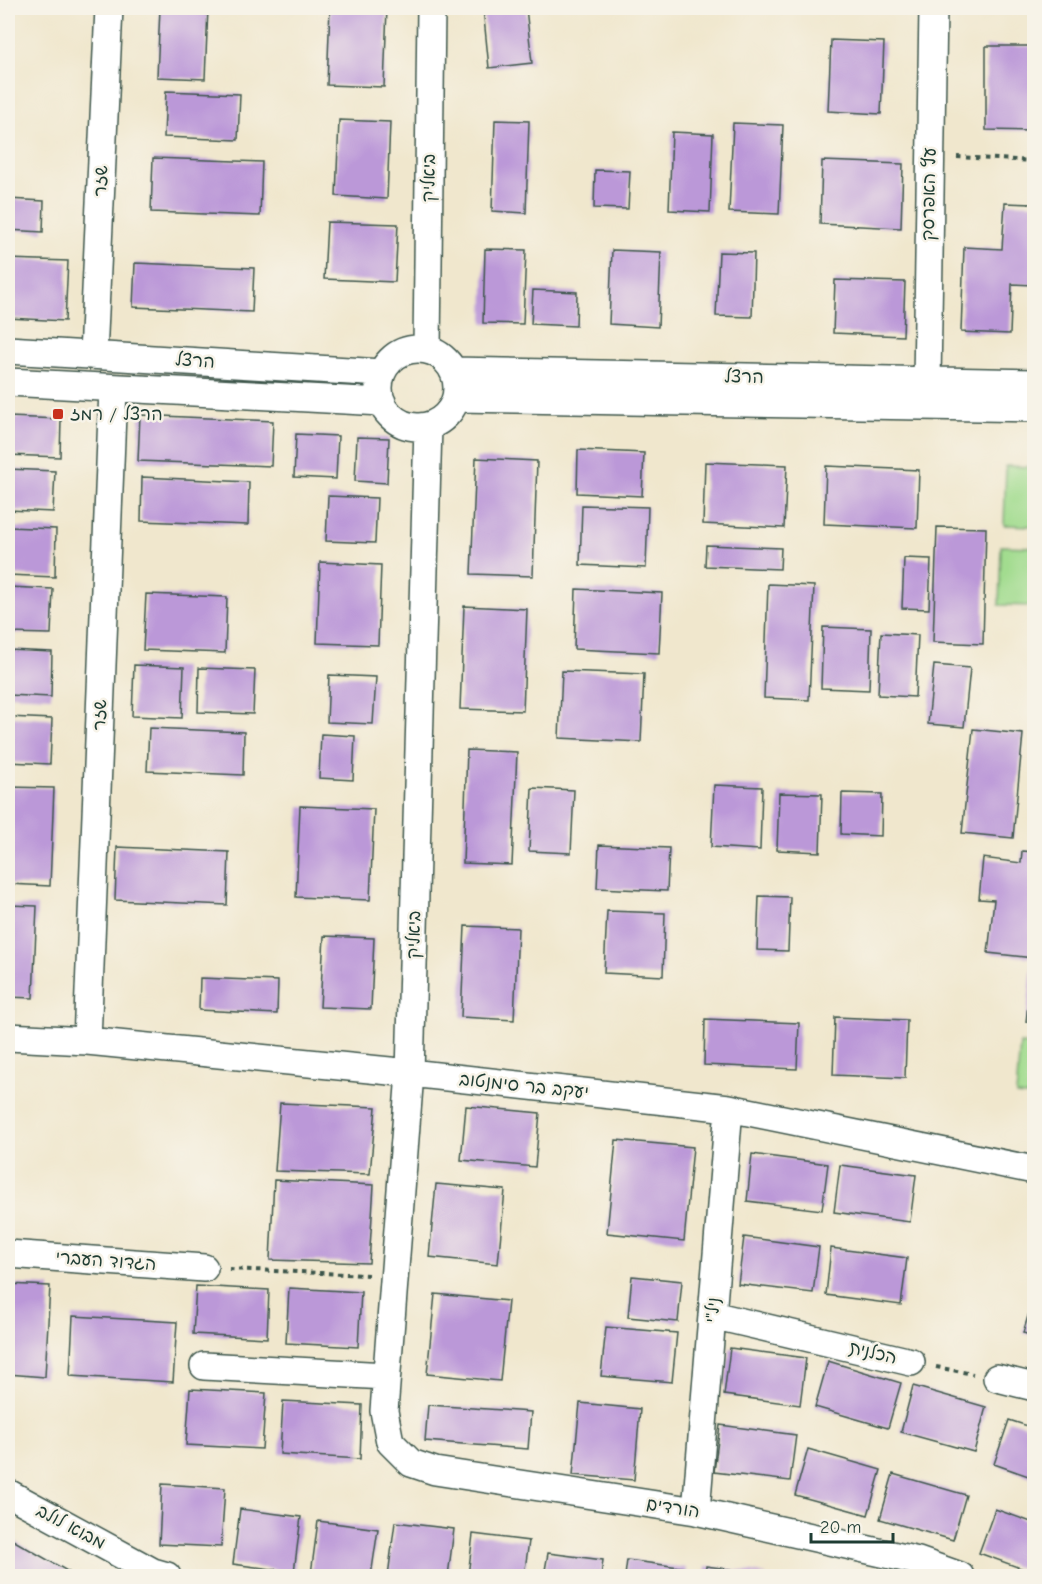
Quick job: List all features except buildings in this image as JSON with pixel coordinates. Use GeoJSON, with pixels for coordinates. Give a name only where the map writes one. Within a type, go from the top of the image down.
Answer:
{"type":"FeatureCollection","features":[{"type":"Feature","properties":{"kind":"street","name":"שזר"},"geometry":{"type":"LineString","coordinates":[[93,355],[109,8]]}},
{"type":"Feature","properties":{"kind":"street","name":"ביאליק"},"geometry":{"type":"LineString","coordinates":[[427,349],[431,8]]}},
{"type":"Feature","properties":{"kind":"street","name":"עץ האפרסק"},"geometry":{"type":"LineString","coordinates":[[927,381],[933,8]]}},
{"type":"Feature","properties":{"kind":"street"},"geometry":{"type":"LineString","coordinates":[[427,349],[447,361],[453,370],[456,380],[456,398],[446,416],[437,423],[428,426],[405,425],[395,420],[387,412],[379,393],[382,373],[395,356],[405,351],[427,349]]}},
{"type":"Feature","properties":{"kind":"street","name":"הרצל"},"geometry":{"type":"LineString","coordinates":[[8,350],[382,373]]}},
{"type":"Feature","properties":{"kind":"street","name":"הרצל"},"geometry":{"type":"LineString","coordinates":[[453,370],[1035,383]]}},
{"type":"Feature","properties":{"kind":"street","name":"הרצל"},"geometry":{"type":"LineString","coordinates":[[8,382],[382,402]]}},
{"type":"Feature","properties":{"kind":"street","name":"שזר"},"geometry":{"type":"LineString","coordinates":[[87,1041],[113,389]]}},
{"type":"Feature","properties":{"kind":"street","name":"הרצל"},"geometry":{"type":"LineString","coordinates":[[456,398],[1035,408]]}},
{"type":"Feature","properties":{"kind":"street","name":"ביאליק"},"geometry":{"type":"LineString","coordinates":[[390,1442],[384,1411],[410,1073],[428,426]]}},
{"type":"Feature","properties":{"kind":"street","name":"יעקב בר סימנטוב"},"geometry":{"type":"LineString","coordinates":[[8,1037],[87,1041],[729,1108],[1035,1170]]}},
{"type":"Feature","properties":{"kind":"street","name":"ניל\"י"},"geometry":{"type":"LineString","coordinates":[[696,1511],[729,1108]]}},
{"type":"Feature","properties":{"kind":"street","name":"הגדוד העברי"},"geometry":{"type":"LineString","coordinates":[[8,1254],[204,1268]]}},
{"type":"Feature","properties":{"kind":"street","name":"הכלנית"},"geometry":{"type":"LineString","coordinates":[[712,1315],[911,1362]]}},
{"type":"Feature","properties":{"kind":"street"},"geometry":{"type":"LineString","coordinates":[[204,1366],[386,1376]]}},
{"type":"Feature","properties":{"kind":"street"},"geometry":{"type":"LineString","coordinates":[[997,1378],[1035,1387]]}},
{"type":"Feature","properties":{"kind":"street","name":"הורדים"},"geometry":{"type":"LineString","coordinates":[[390,1442],[411,1462],[435,1471],[696,1511],[918,1561],[960,1576]]}},
{"type":"Feature","properties":{"kind":"street","name":"מבוא לולב"},"geometry":{"type":"LineString","coordinates":[[8,1493],[153,1572],[167,1576]]}},
{"type":"Feature","properties":{"kind":"path"},"geometry":{"type":"LineString","coordinates":[[929,156],[1035,161]]}},
{"type":"Feature","properties":{"kind":"path"},"geometry":{"type":"LineString","coordinates":[[204,1268],[394,1276]]}},
{"type":"Feature","properties":{"kind":"path","name":"הכלנית"},"geometry":{"type":"LineString","coordinates":[[911,1362],[997,1378]]}},
{"type":"Feature","properties":{"kind":"green space"},"geometry":{"type":"Polygon","coordinates":[[[1006,466],[1034,467],[1034,526],[1004,525],[1006,466]]]}},
{"type":"Feature","properties":{"kind":"green space"},"geometry":{"type":"Polygon","coordinates":[[[1001,546],[1034,547],[1034,606],[999,605],[1001,546]]]}},
{"type":"Feature","properties":{"kind":"green space"},"geometry":{"type":"Polygon","coordinates":[[[1020,1044],[1034,1045],[1034,1097],[1016,1095],[1020,1044]]]}},
{"type":"Feature","properties":{"kind":"place","name":"הרצל / רמז"},"geometry":{"type":"Point","coordinates":[58,414]}}]}
